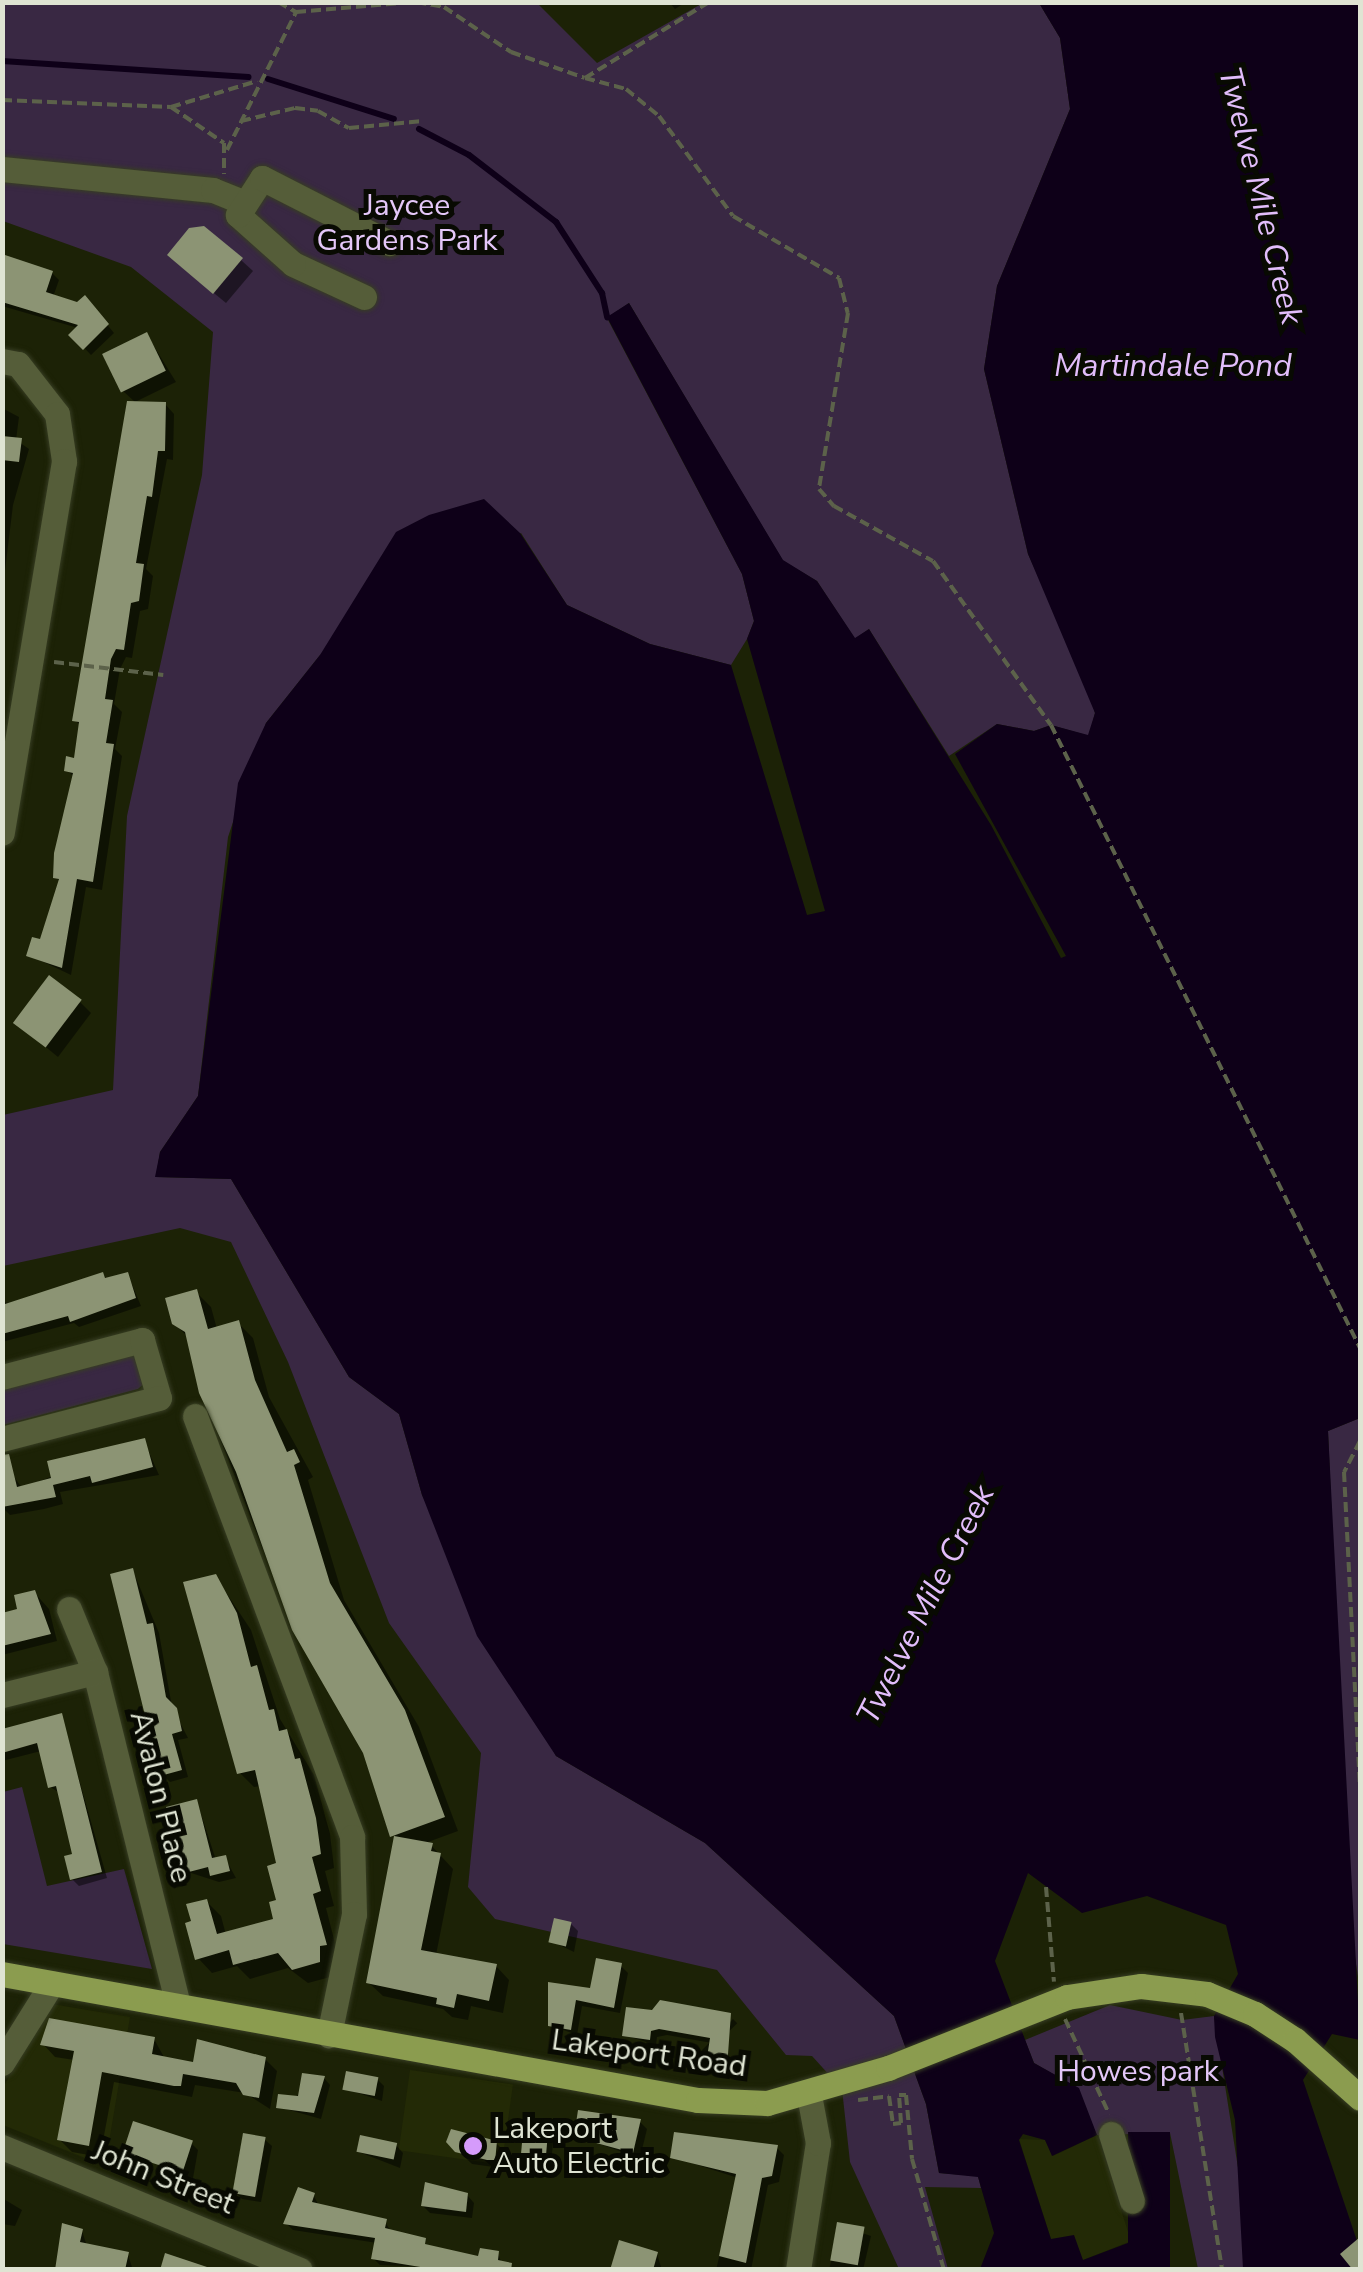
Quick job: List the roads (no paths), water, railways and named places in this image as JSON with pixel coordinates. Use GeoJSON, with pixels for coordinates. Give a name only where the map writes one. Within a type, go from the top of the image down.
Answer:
{"type":"FeatureCollection","features":[{"type":"Feature","properties":{"kind":"main road","name":"Lakeport Road"},"geometry":{"type":"LineString","coordinates":[[2,1974],[698,2100],[768,2103],[809,2095],[888,2068],[1033,2008],[1141,1986],[1207,1994],[1255,2014],[1325,2066],[1360,2098]]}},
{"type":"Feature","properties":{"kind":"street"},"geometry":{"type":"LineString","coordinates":[[2,169],[213,190],[245,203]]}},
{"type":"Feature","properties":{"kind":"street"},"geometry":{"type":"LineString","coordinates":[[364,296],[293,264],[238,215],[262,178],[389,243]]}},
{"type":"Feature","properties":{"kind":"street"},"geometry":{"type":"LineString","coordinates":[[2,361],[18,364],[56,414],[64,461],[2,834]]}},
{"type":"Feature","properties":{"kind":"street"},"geometry":{"type":"LineString","coordinates":[[2,1378],[142,1340],[159,1398],[2,1439]]}},
{"type":"Feature","properties":{"kind":"street"},"geometry":{"type":"LineString","coordinates":[[196,1416],[352,1837],[354,1914],[329,2035]]}},
{"type":"Feature","properties":{"kind":"street","name":"Avalon Place"},"geometry":{"type":"LineString","coordinates":[[69,1609],[95,1672],[178,2005]]}},
{"type":"Feature","properties":{"kind":"street"},"geometry":{"type":"LineString","coordinates":[[2,1695],[95,1672]]}},
{"type":"Feature","properties":{"kind":"street"},"geometry":{"type":"LineString","coordinates":[[2,2062],[52,1983]]}},
{"type":"Feature","properties":{"kind":"street"},"geometry":{"type":"LineString","coordinates":[[798,2270],[818,2143],[809,2095]]}},
{"type":"Feature","properties":{"kind":"street"},"geometry":{"type":"LineString","coordinates":[[1112,2134],[1132,2201]]}},
{"type":"Feature","properties":{"kind":"street","name":"John Street"},"geometry":{"type":"LineString","coordinates":[[2,2147],[300,2270]]}},
{"type":"Feature","properties":{"kind":"water"},"geometry":{"type":"Polygon","coordinates":[[[1039,3],[1360,3],[1360,1418],[1328,1431],[1360,2040],[1332,2034],[1303,2080],[1357,2241],[1354,2269],[1243,2269],[1235,2120],[1215,2037],[1214,2016],[1238,1974],[1226,1925],[1147,1896],[1082,1913],[1028,1873],[995,1961],[1034,2063],[1079,2088],[1097,2135],[1052,2156],[1045,2140],[1023,2134],[1019,2140],[1051,2239],[1074,2235],[1083,2260],[1141,2238],[1144,2269],[980,2269],[994,2233],[978,2177],[939,2173],[926,2104],[894,2016],[705,1843],[556,1756],[477,1636],[422,1495],[399,1414],[349,1377],[231,1179],[155,1177],[160,1152],[198,1096],[238,783],[266,723],[320,655],[396,532],[429,515],[484,499],[520,533],[567,605],[650,644],[731,665],[807,915],[825,911],[747,639],[754,621],[742,574],[607,317],[629,303],[783,560],[817,581],[855,638],[869,629],[991,825],[1061,958],[1066,956],[955,754],[997,724],[1034,731],[1051,725],[1088,735],[1095,713],[1028,554],[984,369],[997,286],[1070,109],[1060,38],[1039,3]]]}},
{"type":"Feature","properties":{"kind":"water"},"geometry":{"type":"Polygon","coordinates":[[[1128,2132],[1170,2132],[1170,2270],[1128,2270],[1128,2132]]]}},
{"type":"Feature","properties":{"kind":"waterway"},"geometry":{"type":"LineString","coordinates":[[2,61],[248,77]]}},
{"type":"Feature","properties":{"kind":"waterway"},"geometry":{"type":"LineString","coordinates":[[268,79],[394,119]]}},
{"type":"Feature","properties":{"kind":"waterway"},"geometry":{"type":"LineString","coordinates":[[419,129],[469,155],[556,222],[602,293],[607,317]]}},
{"type":"Feature","properties":{"kind":"place","name":"Lakeport Auto Electric"},"geometry":{"type":"Point","coordinates":[473,2146]}},
{"type":"Feature","properties":{"kind":"water label","name":"Twelve Mile Creek"},"geometry":{"type":"Point","coordinates":[1260,196]}},
{"type":"Feature","properties":{"kind":"water label","name":"Martindale Pond"},"geometry":{"type":"Point","coordinates":[1173,366]}},
{"type":"Feature","properties":{"kind":"water label","name":"Twelve Mile Creek"},"geometry":{"type":"Point","coordinates":[926,1605]}},
{"type":"Feature","properties":{"kind":"park label","name":"Jaycee Gardens Park"},"geometry":{"type":"Point","coordinates":[407,223]}},
{"type":"Feature","properties":{"kind":"park label","name":"Howes park"},"geometry":{"type":"Point","coordinates":[1138,2072]}}]}
